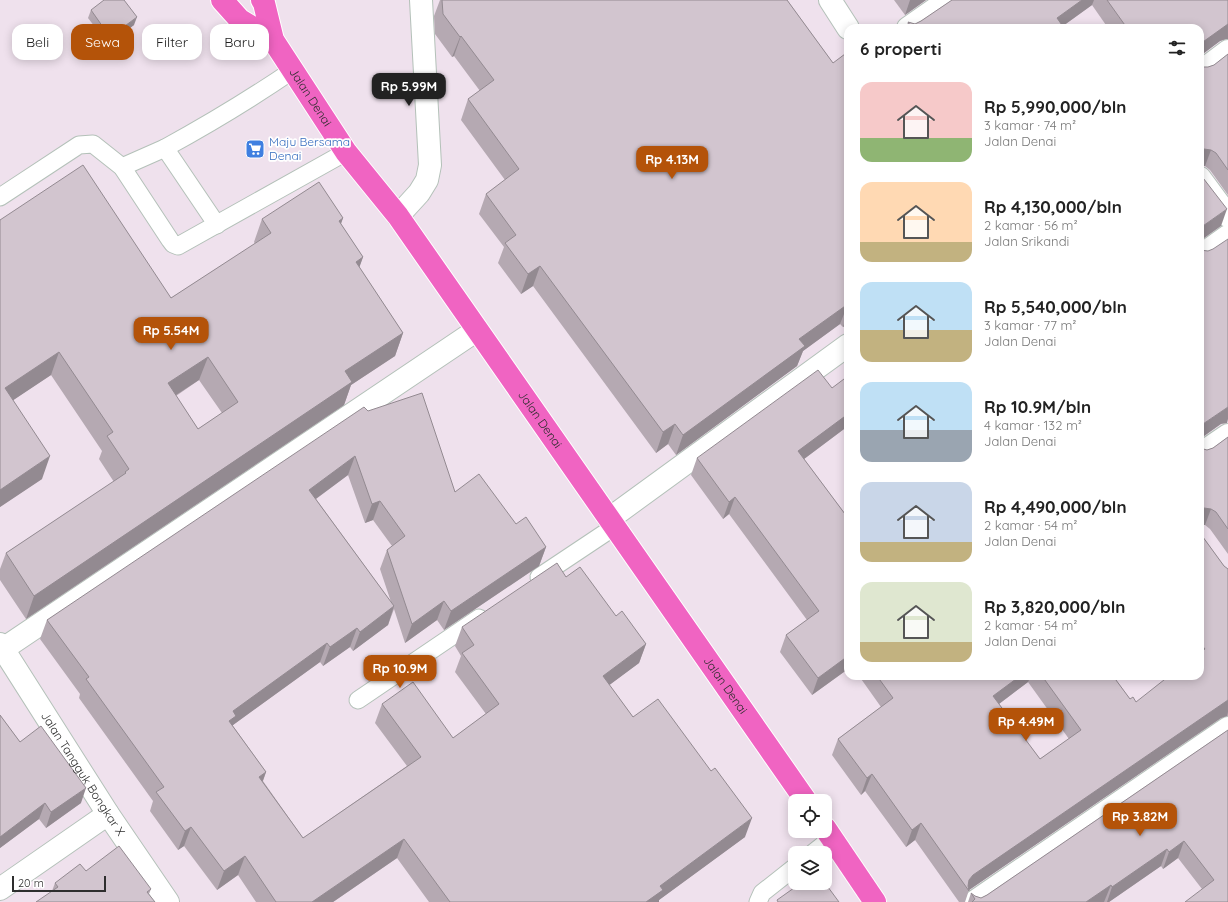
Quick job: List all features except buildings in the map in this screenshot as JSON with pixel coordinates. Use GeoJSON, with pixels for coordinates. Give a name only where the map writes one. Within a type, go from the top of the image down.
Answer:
{"type":"FeatureCollection","features":[{"type":"Feature","properties":{"kind":"main road","name":"Jalan Denai"},"geometry":{"type":"LineString","coordinates":[[222,0],[240,20],[273,40]]}},
{"type":"Feature","properties":{"kind":"main road","name":"Jalan Denai"},"geometry":{"type":"LineString","coordinates":[[262,0],[273,40],[346,152],[398,216],[801,794]]}},
{"type":"Feature","properties":{"kind":"main road"},"geometry":{"type":"LineString","coordinates":[[831,838],[875,902]]}},
{"type":"Feature","properties":{"kind":"street"},"geometry":{"type":"LineString","coordinates":[[398,216],[419,193],[427,180],[430,165],[421,0]]}},
{"type":"Feature","properties":{"kind":"street"},"geometry":{"type":"LineString","coordinates":[[830,0],[845,24]]}},
{"type":"Feature","properties":{"kind":"street"},"geometry":{"type":"LineString","coordinates":[[914,24],[948,0]]}},
{"type":"Feature","properties":{"kind":"street"},"geometry":{"type":"LineString","coordinates":[[1204,69],[1228,51]]}},
{"type":"Feature","properties":{"kind":"street"},"geometry":{"type":"LineString","coordinates":[[1204,183],[1228,216]]}},
{"type":"Feature","properties":{"kind":"street"},"geometry":{"type":"LineString","coordinates":[[1204,253],[1228,236]]}},
{"type":"Feature","properties":{"kind":"street"},"geometry":{"type":"LineString","coordinates":[[4,659],[477,330]]}},
{"type":"Feature","properties":{"kind":"street"},"geometry":{"type":"LineString","coordinates":[[611,523],[844,348]]}},
{"type":"Feature","properties":{"kind":"street"},"geometry":{"type":"LineString","coordinates":[[1204,451],[1228,435]]}},
{"type":"Feature","properties":{"kind":"street","name":"Jalan Tangguk Bongkar X"},"geometry":{"type":"LineString","coordinates":[[4,659],[168,902]]}},
{"type":"Feature","properties":{"kind":"street"},"geometry":{"type":"LineString","coordinates":[[974,902],[1228,728]]}},
{"type":"Feature","properties":{"kind":"street"},"geometry":{"type":"LineString","coordinates":[[0,888],[108,814]]}},
{"type":"Feature","properties":{"kind":"lane"},"geometry":{"type":"LineString","coordinates":[[122,167],[165,148],[194,132],[293,70]]}},
{"type":"Feature","properties":{"kind":"lane"},"geometry":{"type":"LineString","coordinates":[[0,197],[79,145],[93,144],[122,167],[173,244],[178,246],[346,152]]}},
{"type":"Feature","properties":{"kind":"lane"},"geometry":{"type":"LineString","coordinates":[[165,148],[217,225]]}},
{"type":"Feature","properties":{"kind":"lane"},"geometry":{"type":"LineString","coordinates":[[525,587],[611,523]]}},
{"type":"Feature","properties":{"kind":"lane"},"geometry":{"type":"LineString","coordinates":[[358,700],[493,608]]}},
{"type":"Feature","properties":{"kind":"lane"},"geometry":{"type":"LineString","coordinates":[[758,902],[762,893],[788,873]]}},
{"type":"Feature","properties":{"kind":"place","name":"Maju Bersama Denai"},"geometry":{"type":"Point","coordinates":[255,149]}}]}
